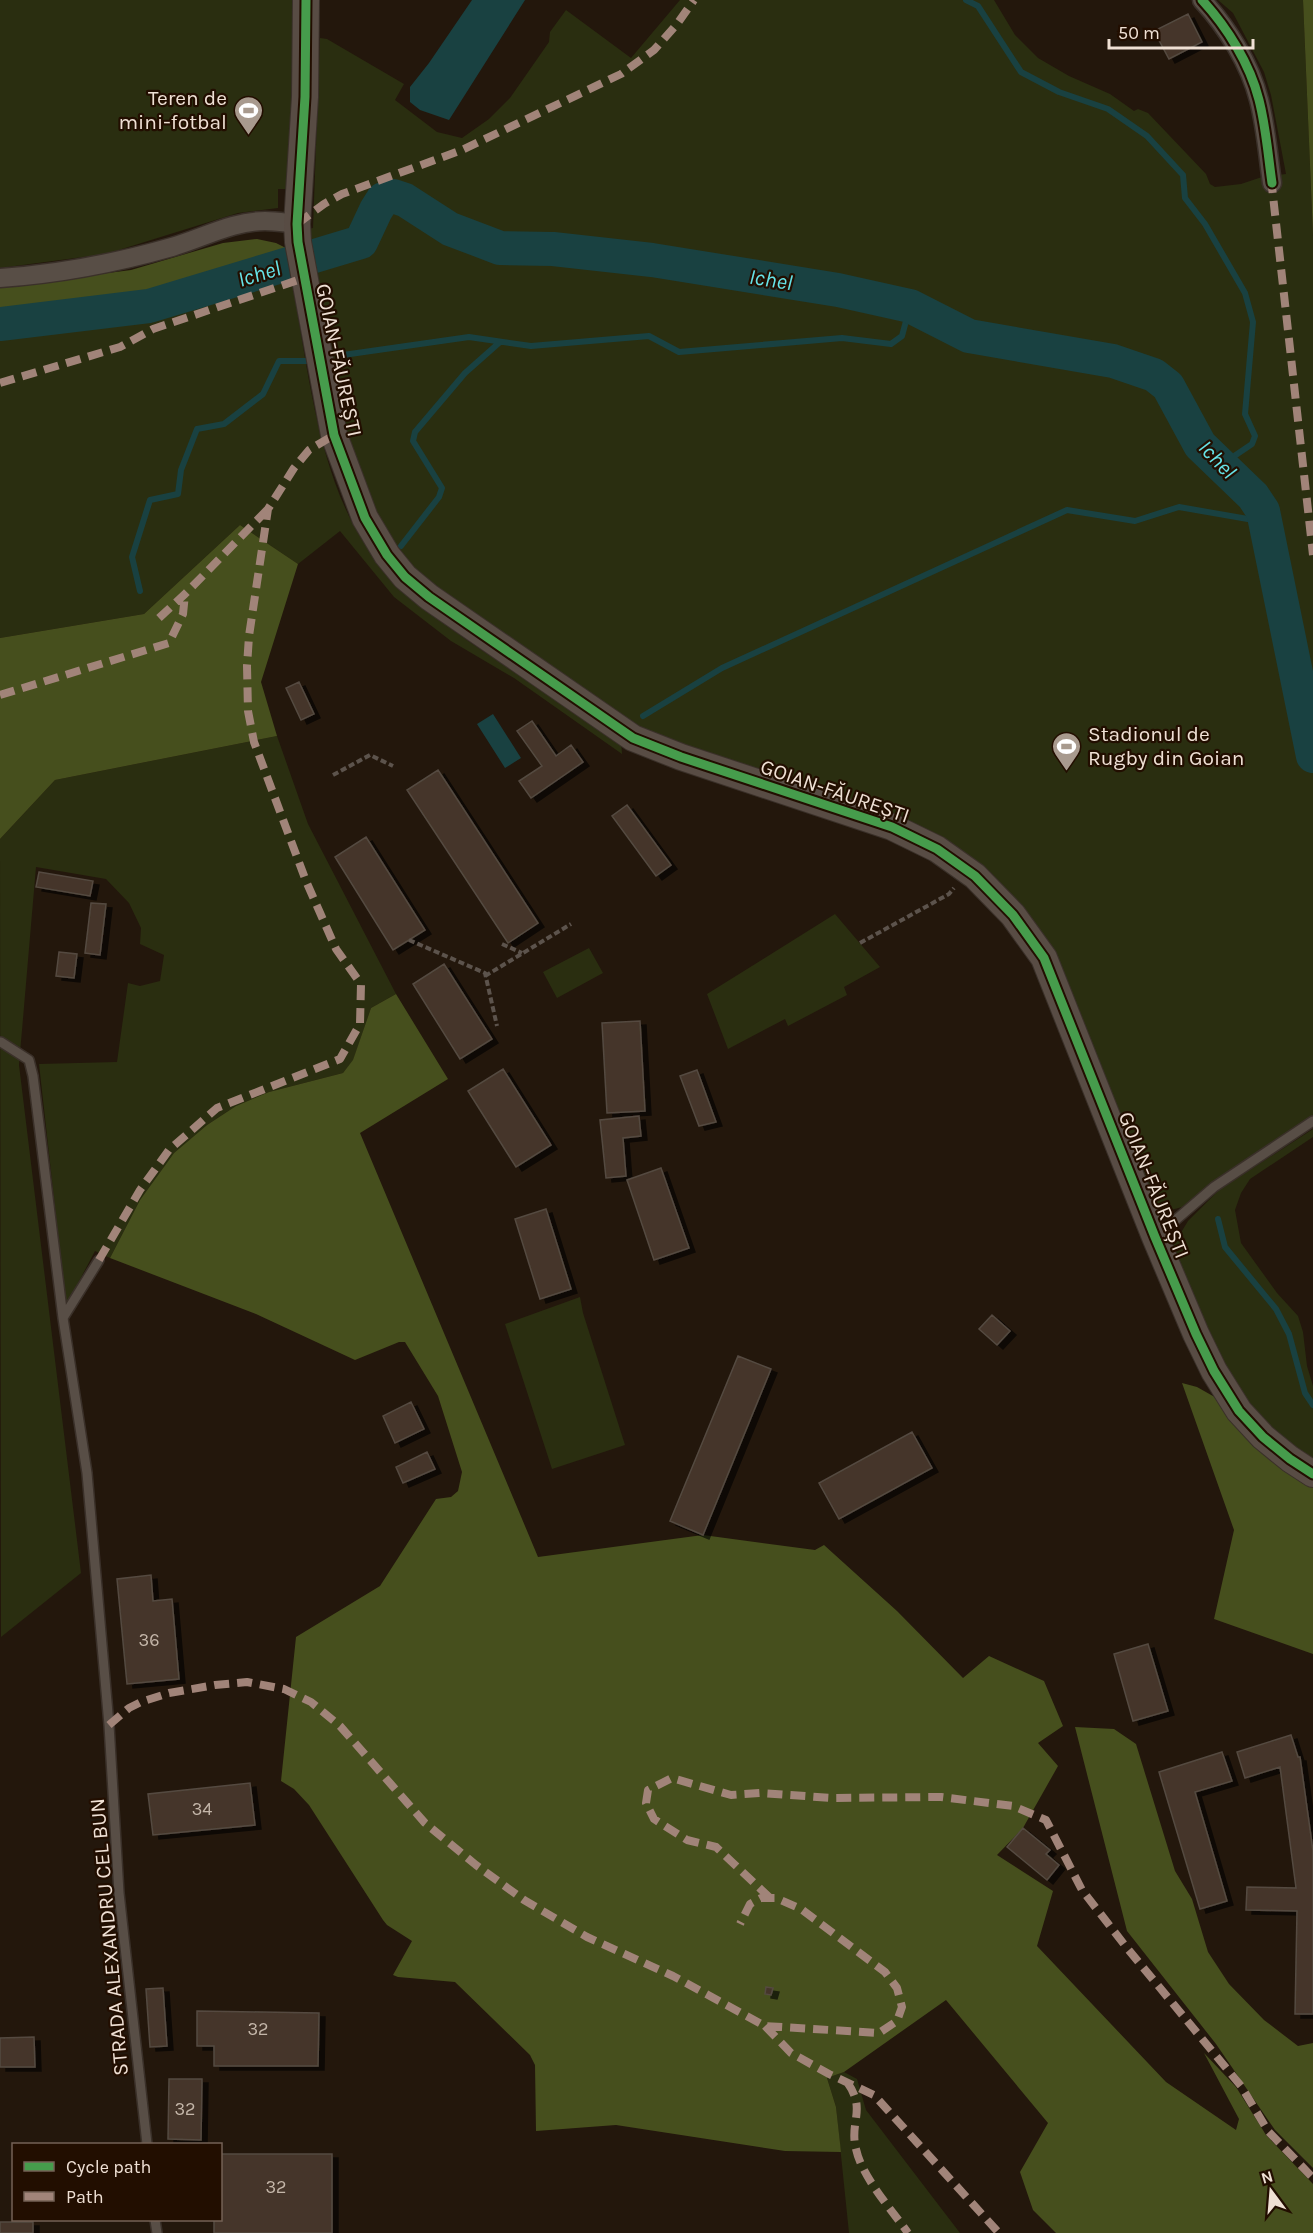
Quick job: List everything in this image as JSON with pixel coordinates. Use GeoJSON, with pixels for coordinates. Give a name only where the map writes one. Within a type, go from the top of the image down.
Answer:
{"type":"FeatureCollection","features":[{"type":"Feature","properties":{"kind":"street","name":"GOIAN-FĂUREȘTI"},"geometry":{"type":"LineString","coordinates":[[306,0],[305,97],[298,233],[304,278],[334,435],[365,518],[387,555],[405,577],[429,597],[633,738],[681,757],[892,827],[937,849],[975,876],[1013,915],[1044,957],[1155,1237],[1214,1371],[1239,1411],[1263,1437],[1313,1474]]}},
{"type":"Feature","properties":{"kind":"street"},"geometry":{"type":"LineString","coordinates":[[1202,0],[1221,20],[1251,75],[1259,100],[1272,183]]}},
{"type":"Feature","properties":{"kind":"street"},"geometry":{"type":"LineString","coordinates":[[0,278],[47,274],[107,263],[174,246],[228,227],[264,221],[298,233]]}},
{"type":"Feature","properties":{"kind":"lane","name":"STRADA ALEXANDRU CEL BUN"},"geometry":{"type":"LineString","coordinates":[[1,1042],[29,1060],[33,1076],[63,1318],[87,1473],[109,1725],[119,1893],[147,2143]]}},
{"type":"Feature","properties":{"kind":"lane"},"geometry":{"type":"LineString","coordinates":[[1155,1237],[1214,1187],[1313,1121]]}},
{"type":"Feature","properties":{"kind":"lane"},"geometry":{"type":"LineString","coordinates":[[63,1318],[99,1260]]}},
{"type":"Feature","properties":{"kind":"path"},"geometry":{"type":"LineString","coordinates":[[333,775],[370,755],[393,766]]}},
{"type":"Feature","properties":{"kind":"path"},"geometry":{"type":"LineString","coordinates":[[860,943],[949,894]]}},
{"type":"Feature","properties":{"kind":"path"},"geometry":{"type":"LineString","coordinates":[[485,976],[571,924]]}},
{"type":"Feature","properties":{"kind":"path"},"geometry":{"type":"LineString","coordinates":[[410,940],[485,973],[497,1026]]}},
{"type":"Feature","properties":{"kind":"path"},"geometry":{"type":"LineString","coordinates":[[502,944],[522,953]]}},
{"type":"Feature","properties":{"kind":"green space"},"geometry":{"type":"Polygon","coordinates":[[[0,0],[297,0],[298,44],[287,189],[278,189],[278,208],[238,213],[106,254],[0,268],[0,0]]]}},
{"type":"Feature","properties":{"kind":"green space"},"geometry":{"type":"Polygon","coordinates":[[[680,0],[994,0],[1015,35],[1038,58],[1069,76],[1110,94],[1134,111],[1138,109],[1148,113],[1206,174],[1210,184],[1215,187],[1286,174],[1271,95],[1264,72],[1233,13],[1218,0],[1303,0],[1313,236],[1313,1116],[1212,1183],[1182,1207],[1171,1210],[1159,1207],[1149,1197],[1086,1041],[981,868],[652,736],[420,577],[392,542],[376,513],[349,450],[307,229],[313,228],[320,38],[327,39],[404,84],[395,100],[437,132],[462,138],[489,119],[510,98],[549,42],[550,32],[566,10],[631,58],[680,0]]]}},
{"type":"Feature","properties":{"kind":"green space"},"geometry":{"type":"Polygon","coordinates":[[[1303,0],[1313,0],[1313,236],[1303,0]]]}},
{"type":"Feature","properties":{"kind":"green space"},"geometry":{"type":"Polygon","coordinates":[[[257,239],[276,243],[288,249],[291,276],[157,313],[0,331],[0,287],[131,270],[223,243],[257,239]]]}},
{"type":"Feature","properties":{"kind":"green space"},"geometry":{"type":"Polygon","coordinates":[[[291,276],[317,420],[326,456],[353,524],[371,553],[400,586],[446,625],[621,740],[622,754],[514,678],[451,641],[394,597],[340,531],[298,564],[240,525],[144,614],[0,638],[0,331],[157,313],[291,276]]]}},
{"type":"Feature","properties":{"kind":"green space"},"geometry":{"type":"Polygon","coordinates":[[[240,525],[298,564],[261,682],[277,736],[55,780],[0,839],[0,638],[144,614],[240,525]]]}},
{"type":"Feature","properties":{"kind":"green space"},"geometry":{"type":"Polygon","coordinates":[[[277,736],[308,824],[396,994],[371,1008],[353,1061],[343,1073],[269,1092],[236,1106],[207,1125],[174,1153],[140,1200],[110,1258],[95,1251],[66,1306],[39,1064],[117,1062],[128,983],[140,986],[160,981],[164,955],[140,944],[141,928],[129,903],[106,879],[36,867],[19,1065],[81,1573],[1,1637],[0,839],[55,780],[277,736]]]}},
{"type":"Feature","properties":{"kind":"green space"},"geometry":{"type":"Polygon","coordinates":[[[835,914],[880,967],[844,987],[847,995],[788,1026],[785,1019],[728,1049],[707,994],[835,914]]]}},
{"type":"Feature","properties":{"kind":"green space"},"geometry":{"type":"Polygon","coordinates":[[[589,948],[603,973],[557,998],[543,972],[589,948]]]}},
{"type":"Feature","properties":{"kind":"green space"},"geometry":{"type":"Polygon","coordinates":[[[396,994],[448,1079],[360,1133],[538,1557],[703,1535],[815,1550],[824,1545],[897,1611],[963,1678],[989,1656],[1044,1681],[1063,1726],[1038,1743],[1058,1766],[1023,1828],[997,1855],[1053,1891],[1037,1946],[1166,2082],[1236,2130],[1239,2119],[1204,2053],[1236,2087],[1266,2135],[1313,2184],[1313,2233],[1056,2233],[1033,2210],[1020,2172],[1048,2123],[946,2000],[844,2072],[827,2078],[836,2107],[841,2152],[785,2151],[616,2125],[536,2131],[535,2065],[530,2055],[455,1982],[393,1975],[412,1941],[387,1925],[309,1805],[294,1789],[281,1781],[296,1637],[380,1586],[436,1499],[451,1497],[458,1491],[462,1472],[438,1396],[405,1342],[399,1342],[355,1360],[256,1314],[110,1258],[140,1200],[174,1153],[207,1125],[236,1106],[269,1092],[343,1073],[353,1060],[371,1008],[396,994]]]}},
{"type":"Feature","properties":{"kind":"green space"},"geometry":{"type":"Polygon","coordinates":[[[1313,1129],[1313,1137],[1250,1179],[1241,1193],[1235,1210],[1241,1243],[1277,1293],[1298,1316],[1313,1386],[1313,1459],[1265,1423],[1234,1384],[1210,1340],[1171,1249],[1188,1221],[1219,1190],[1313,1129]]]}},
{"type":"Feature","properties":{"kind":"green space"},"geometry":{"type":"Polygon","coordinates":[[[580,1297],[625,1445],[552,1469],[505,1324],[580,1297]]]}},
{"type":"Feature","properties":{"kind":"green space"},"geometry":{"type":"Polygon","coordinates":[[[1182,1383],[1197,1387],[1220,1400],[1313,1485],[1313,1654],[1214,1619],[1234,1530],[1182,1383]]]}},
{"type":"Feature","properties":{"kind":"green space"},"geometry":{"type":"Polygon","coordinates":[[[1075,1727],[1114,1729],[1136,1744],[1175,1871],[1192,1899],[1208,1952],[1229,1984],[1264,2020],[1298,2046],[1313,2043],[1313,2168],[1275,2130],[1216,2044],[1127,1931],[1075,1727]]]}},
{"type":"Feature","properties":{"kind":"green space"},"geometry":{"type":"Polygon","coordinates":[[[844,2072],[857,2079],[866,2110],[960,2233],[849,2233],[836,2107],[827,2078],[844,2072]]]}},
{"type":"Feature","properties":{"kind":"water"},"geometry":{"type":"Polygon","coordinates":[[[472,0],[525,0],[449,120],[420,110],[410,102],[410,87],[472,0]]]}},
{"type":"Feature","properties":{"kind":"water"},"geometry":{"type":"Polygon","coordinates":[[[493,714],[521,758],[505,768],[477,724],[493,714]]]}},
{"type":"Feature","properties":{"kind":"building"},"geometry":{"type":"Polygon","coordinates":[[[1188,14],[1202,42],[1169,59],[1154,31],[1188,14]]]}},
{"type":"Feature","properties":{"kind":"building"},"geometry":{"type":"Polygon","coordinates":[[[299,682],[314,714],[301,720],[286,688],[299,682]]]}},
{"type":"Feature","properties":{"kind":"building"},"geometry":{"type":"Polygon","coordinates":[[[532,721],[556,756],[571,745],[583,762],[531,798],[519,781],[542,766],[517,731],[532,721]]]}},
{"type":"Feature","properties":{"kind":"building"},"geometry":{"type":"Polygon","coordinates":[[[438,770],[538,923],[508,943],[407,790],[438,770]]]}},
{"type":"Feature","properties":{"kind":"building"},"geometry":{"type":"Polygon","coordinates":[[[627,805],[671,865],[656,876],[612,816],[627,805]]]}},
{"type":"Feature","properties":{"kind":"building"},"geometry":{"type":"Polygon","coordinates":[[[366,837],[425,930],[393,950],[335,857],[366,837]]]}},
{"type":"Feature","properties":{"kind":"building"},"geometry":{"type":"Polygon","coordinates":[[[39,872],[93,881],[90,896],[36,887],[39,872]]]}},
{"type":"Feature","properties":{"kind":"building"},"geometry":{"type":"Polygon","coordinates":[[[91,903],[106,904],[100,955],[85,953],[91,903]]]}},
{"type":"Feature","properties":{"kind":"building"},"geometry":{"type":"Polygon","coordinates":[[[59,952],[77,954],[74,978],[56,976],[59,952]]]}},
{"type":"Feature","properties":{"kind":"building"},"geometry":{"type":"Polygon","coordinates":[[[444,964],[492,1039],[460,1059],[413,984],[444,964]]]}},
{"type":"Feature","properties":{"kind":"building"},"geometry":{"type":"Polygon","coordinates":[[[640,1021],[645,1111],[607,1113],[602,1023],[640,1021]]]}},
{"type":"Feature","properties":{"kind":"building"},"geometry":{"type":"Polygon","coordinates":[[[503,1069],[551,1145],[516,1167],[468,1091],[503,1069]]]}},
{"type":"Feature","properties":{"kind":"building"},"geometry":{"type":"Polygon","coordinates":[[[697,1070],[716,1122],[699,1126],[680,1076],[697,1070]]]}},
{"type":"Feature","properties":{"kind":"building"},"geometry":{"type":"Polygon","coordinates":[[[639,1116],[641,1136],[623,1138],[626,1176],[606,1178],[600,1120],[639,1116]]]}},
{"type":"Feature","properties":{"kind":"building"},"geometry":{"type":"Polygon","coordinates":[[[661,1168],[689,1248],[654,1260],[627,1180],[661,1168]]]}},
{"type":"Feature","properties":{"kind":"building"},"geometry":{"type":"Polygon","coordinates":[[[546,1209],[571,1289],[540,1299],[515,1219],[546,1209]]]}},
{"type":"Feature","properties":{"kind":"building"},"geometry":{"type":"Polygon","coordinates":[[[992,1315],[1010,1331],[997,1345],[979,1329],[992,1315]]]}},
{"type":"Feature","properties":{"kind":"building"},"geometry":{"type":"Polygon","coordinates":[[[738,1356],[771,1369],[703,1535],[670,1521],[738,1356]]]}},
{"type":"Feature","properties":{"kind":"building"},"geometry":{"type":"Polygon","coordinates":[[[411,1402],[424,1429],[395,1443],[383,1416],[411,1402]]]}},
{"type":"Feature","properties":{"kind":"building"},"geometry":{"type":"Polygon","coordinates":[[[912,1432],[932,1468],[839,1519],[819,1483],[912,1432]]]}},
{"type":"Feature","properties":{"kind":"building"},"geometry":{"type":"Polygon","coordinates":[[[427,1452],[435,1469],[403,1483],[396,1467],[427,1452]]]}},
{"type":"Feature","properties":{"kind":"building"},"geometry":{"type":"Polygon","coordinates":[[[151,1575],[153,1601],[172,1599],[179,1679],[127,1684],[117,1579],[151,1575]]]}},
{"type":"Feature","properties":{"kind":"building"},"geometry":{"type":"Polygon","coordinates":[[[1148,1644],[1168,1711],[1133,1721],[1114,1654],[1148,1644]]]}},
{"type":"Feature","properties":{"kind":"building"},"geometry":{"type":"Polygon","coordinates":[[[1291,1735],[1298,1757],[1300,1757],[1313,1851],[1313,2014],[1295,2014],[1297,1911],[1246,1910],[1247,1887],[1296,1888],[1280,1767],[1245,1778],[1237,1752],[1291,1735]]]}},
{"type":"Feature","properties":{"kind":"building"},"geometry":{"type":"Polygon","coordinates":[[[1222,1752],[1232,1781],[1195,1792],[1227,1901],[1200,1909],[1159,1772],[1222,1752]]]}},
{"type":"Feature","properties":{"kind":"building"},"geometry":{"type":"Polygon","coordinates":[[[250,1783],[255,1825],[153,1835],[148,1794],[250,1783]]]}},
{"type":"Feature","properties":{"kind":"building"},"geometry":{"type":"Polygon","coordinates":[[[1023,1828],[1050,1850],[1046,1854],[1059,1865],[1047,1880],[1007,1847],[1023,1828]]]}},
{"type":"Feature","properties":{"kind":"building"},"geometry":{"type":"Polygon","coordinates":[[[766,1987],[773,1988],[771,1995],[765,1994],[766,1987]]]}},
{"type":"Feature","properties":{"kind":"building"},"geometry":{"type":"Polygon","coordinates":[[[163,1988],[167,2046],[150,2047],[146,1989],[163,1988]]]}},
{"type":"Feature","properties":{"kind":"building"},"geometry":{"type":"Polygon","coordinates":[[[197,2011],[319,2013],[318,2066],[214,2066],[214,2046],[197,2046],[197,2011]]]}},
{"type":"Feature","properties":{"kind":"building"},"geometry":{"type":"Polygon","coordinates":[[[34,2037],[35,2067],[0,2067],[0,2038],[34,2037]]]}},
{"type":"Feature","properties":{"kind":"building"},"geometry":{"type":"Polygon","coordinates":[[[169,2079],[202,2079],[201,2140],[168,2139],[169,2079]]]}},
{"type":"Feature","properties":{"kind":"building"},"geometry":{"type":"Polygon","coordinates":[[[222,2154],[332,2154],[332,2233],[214,2233],[214,2221],[222,2221],[222,2154]]]}},
{"type":"Feature","properties":{"kind":"building"},"geometry":{"type":"Polygon","coordinates":[[[0,2222],[33,2222],[33,2233],[0,2233],[0,2222]]]}},
{"type":"Feature","properties":{"kind":"waterway"},"geometry":{"type":"LineString","coordinates":[[966,0],[978,6],[1021,72],[1059,92],[1108,109],[1147,136],[1183,175],[1185,198],[1205,224],[1245,293],[1253,322],[1245,414],[1255,436],[1252,444],[1221,465]]}},
{"type":"Feature","properties":{"kind":"waterway","name":"Ichel"},"geometry":{"type":"LineString","coordinates":[[0,324],[149,306],[361,242],[383,199],[393,196],[405,200],[450,229],[500,248],[553,249],[652,260],[838,290],[910,306],[969,336],[1113,361],[1154,375],[1168,386],[1200,445],[1253,496],[1263,511],[1313,756]]}},
{"type":"Feature","properties":{"kind":"waterway"},"geometry":{"type":"LineString","coordinates":[[343,355],[469,337],[531,346],[649,336],[679,352],[842,338],[891,344],[902,336],[910,306]]}},
{"type":"Feature","properties":{"kind":"waterway"},"geometry":{"type":"LineString","coordinates":[[401,546],[439,497],[442,488],[413,441],[415,432],[465,373],[500,342]]}},
{"type":"Feature","properties":{"kind":"waterway"},"geometry":{"type":"LineString","coordinates":[[140,591],[132,557],[150,500],[178,494],[181,470],[197,429],[224,424],[263,394],[279,361],[306,361]]}},
{"type":"Feature","properties":{"kind":"waterway"},"geometry":{"type":"LineString","coordinates":[[643,716],[722,668],[1067,510],[1135,521],[1179,507],[1265,522]]}},
{"type":"Feature","properties":{"kind":"waterway"},"geometry":{"type":"LineString","coordinates":[[1218,1219],[1225,1247],[1276,1309],[1289,1334],[1305,1393],[1313,1405]]}},
{"type":"Feature","properties":{"kind":"marked path"},"geometry":{"type":"LineString","coordinates":[[297,224],[342,194],[462,150],[621,74],[654,50],[694,0]]}},
{"type":"Feature","properties":{"kind":"marked path"},"geometry":{"type":"LineString","coordinates":[[1271,178],[1313,555]]}},
{"type":"Feature","properties":{"kind":"marked path"},"geometry":{"type":"LineString","coordinates":[[0,383],[120,347],[153,329],[304,278]]}},
{"type":"Feature","properties":{"kind":"marked path"},"geometry":{"type":"LineString","coordinates":[[99,1260],[140,1190],[169,1150],[217,1108],[340,1059],[360,1024],[361,984],[336,949],[306,881],[254,742],[248,711],[249,636],[268,509],[294,468],[309,450],[334,435]]}},
{"type":"Feature","properties":{"kind":"marked path"},"geometry":{"type":"LineString","coordinates":[[159,618],[268,509]]}},
{"type":"Feature","properties":{"kind":"marked path"},"geometry":{"type":"LineString","coordinates":[[0,695],[169,643],[183,614],[185,594]]}},
{"type":"Feature","properties":{"kind":"marked path"},"geometry":{"type":"LineString","coordinates":[[109,1725],[129,1708],[169,1693],[247,1682],[284,1689],[311,1702],[340,1726],[425,1823],[476,1865],[524,1900],[587,1937],[673,1976],[765,2026],[879,2033],[897,2021],[902,2007],[897,1988],[885,1972],[801,1909],[776,1898],[761,1898],[750,1904],[740,1924]]}},
{"type":"Feature","properties":{"kind":"marked path"},"geometry":{"type":"LineString","coordinates":[[770,1898],[716,1847],[687,1840],[654,1819],[646,1803],[648,1790],[672,1778],[731,1795],[760,1793],[833,1798],[941,1797],[1013,1806],[1046,1820],[1082,1890],[1241,2086],[1268,2131],[1313,2178]]}},
{"type":"Feature","properties":{"kind":"marked path"},"geometry":{"type":"LineString","coordinates":[[765,2026],[791,2053],[874,2095],[999,2233]]}},
{"type":"Feature","properties":{"kind":"marked path"},"geometry":{"type":"LineString","coordinates":[[847,2082],[856,2100],[854,2139],[859,2160],[878,2192],[908,2233]]}},
{"type":"Feature","properties":{"kind":"cycle path"},"geometry":{"type":"LineString","coordinates":[[306,0],[305,97],[297,224],[298,242],[334,435],[365,518],[387,555],[405,577],[429,597],[633,738],[681,757],[892,827],[937,849],[975,876],[1013,915],[1044,958],[1155,1237],[1214,1371],[1239,1411],[1263,1437],[1313,1474]]}},
{"type":"Feature","properties":{"kind":"cycle path"},"geometry":{"type":"LineString","coordinates":[[1202,0],[1236,47],[1255,86],[1263,120],[1272,183]]}},
{"type":"Feature","properties":{"kind":"place","name":"Teren de mini-fotbal"},"geometry":{"type":"Point","coordinates":[248,136]}},
{"type":"Feature","properties":{"kind":"place","name":"Stadionul de Rugby din Goian"},"geometry":{"type":"Point","coordinates":[1067,772]}}]}
